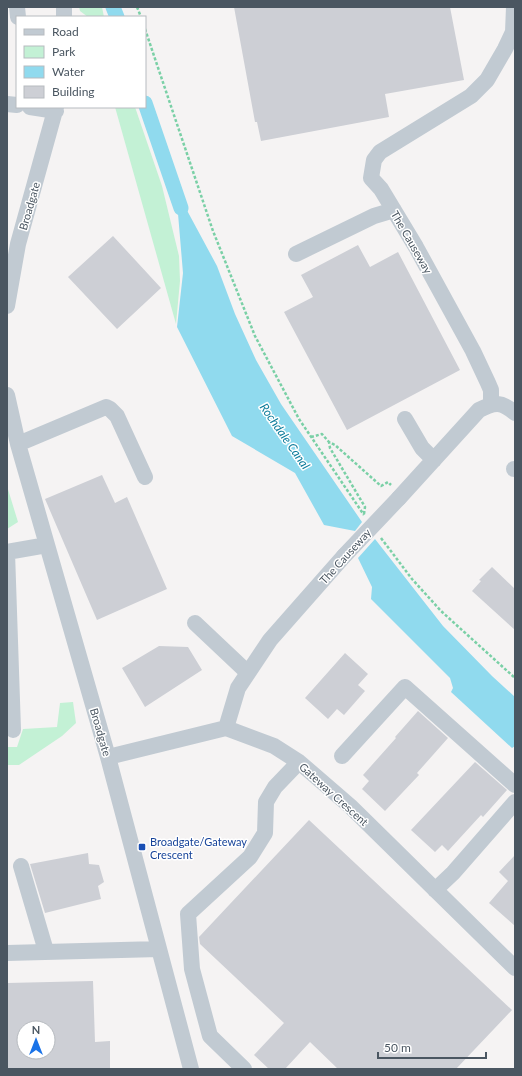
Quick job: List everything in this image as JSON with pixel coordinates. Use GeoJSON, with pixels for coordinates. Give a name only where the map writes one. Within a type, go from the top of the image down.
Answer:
{"type":"FeatureCollection","features":[{"type":"Feature","properties":{"kind":"street","name":"The Causeway"},"geometry":{"type":"LineString","coordinates":[[226,728],[238,688],[270,640],[344,556],[479,410],[491,404],[489,386],[473,351],[394,210],[381,189],[371,178],[374,160],[380,152],[471,96],[487,80],[513,32],[514,7]]}},
{"type":"Feature","properties":{"kind":"street"},"geometry":{"type":"LineString","coordinates":[[43,108],[56,109]]}},
{"type":"Feature","properties":{"kind":"street","name":"Broadgate"},"geometry":{"type":"LineString","coordinates":[[7,306],[18,244],[56,109]]}},
{"type":"Feature","properties":{"kind":"street"},"geometry":{"type":"LineString","coordinates":[[296,254],[368,219],[394,210]]}},
{"type":"Feature","properties":{"kind":"street","name":"Broadgate"},"geometry":{"type":"LineString","coordinates":[[7,395],[18,444],[108,756],[191,1069]]}},
{"type":"Feature","properties":{"kind":"street"},"geometry":{"type":"LineString","coordinates":[[491,404],[506,405],[515,413]]}},
{"type":"Feature","properties":{"kind":"street"},"geometry":{"type":"LineString","coordinates":[[18,444],[106,407],[117,416],[145,477]]}},
{"type":"Feature","properties":{"kind":"street"},"geometry":{"type":"LineString","coordinates":[[405,419],[422,448],[434,460]]}},
{"type":"Feature","properties":{"kind":"street"},"geometry":{"type":"LineString","coordinates":[[13,730],[7,552],[47,545]]}},
{"type":"Feature","properties":{"kind":"street"},"geometry":{"type":"LineString","coordinates":[[195,623],[248,673]]}},
{"type":"Feature","properties":{"kind":"street"},"geometry":{"type":"LineString","coordinates":[[342,756],[405,687],[515,785]]}},
{"type":"Feature","properties":{"kind":"street"},"geometry":{"type":"LineString","coordinates":[[108,756],[226,728]]}},
{"type":"Feature","properties":{"kind":"street","name":"Gateway Crescent"},"geometry":{"type":"LineString","coordinates":[[226,728],[274,746],[298,762],[350,806],[515,968]]}},
{"type":"Feature","properties":{"kind":"street"},"geometry":{"type":"LineString","coordinates":[[244,1069],[210,1036],[192,969],[188,914],[250,856],[265,833],[266,802],[275,787],[298,762]]}},
{"type":"Feature","properties":{"kind":"street"},"geometry":{"type":"LineString","coordinates":[[435,890],[453,873],[515,802]]}},
{"type":"Feature","properties":{"kind":"street"},"geometry":{"type":"LineString","coordinates":[[21,866],[46,952]]}},
{"type":"Feature","properties":{"kind":"street"},"geometry":{"type":"LineString","coordinates":[[7,953],[159,949]]}},
{"type":"Feature","properties":{"kind":"path"},"geometry":{"type":"LineString","coordinates":[[146,32],[213,231],[255,336],[299,419],[368,520]]}},
{"type":"Feature","properties":{"kind":"path"},"geometry":{"type":"LineString","coordinates":[[311,437],[322,434],[329,442],[335,445],[381,486],[388,482],[400,496]]}},
{"type":"Feature","properties":{"kind":"path"},"geometry":{"type":"LineString","coordinates":[[329,442],[330,448],[365,507],[364,514]]}},
{"type":"Feature","properties":{"kind":"path"},"geometry":{"type":"LineString","coordinates":[[377,533],[412,579],[441,611],[515,678]]}},
{"type":"Feature","properties":{"kind":"green space"},"geometry":{"type":"Polygon","coordinates":[[[79,7],[102,7],[104,16],[87,16],[80,11],[79,7]]]}},
{"type":"Feature","properties":{"kind":"green space"},"geometry":{"type":"Polygon","coordinates":[[[115,108],[135,108],[162,186],[179,256],[180,281],[176,324],[115,108]]]}},
{"type":"Feature","properties":{"kind":"green space"},"geometry":{"type":"Polygon","coordinates":[[[7,486],[18,522],[7,529],[7,486]]]}},
{"type":"Feature","properties":{"kind":"green space"},"geometry":{"type":"Polygon","coordinates":[[[73,702],[76,723],[62,736],[19,765],[7,765],[7,747],[17,747],[23,729],[57,727],[60,703],[73,702]]]}},
{"type":"Feature","properties":{"kind":"water"},"geometry":{"type":"Polygon","coordinates":[[[176,190],[217,266],[235,314],[256,360],[281,404],[362,522],[355,531],[324,525],[295,473],[232,436],[177,327],[183,273],[176,190]]]}},
{"type":"Feature","properties":{"kind":"water"},"geometry":{"type":"Polygon","coordinates":[[[375,539],[443,626],[515,697],[515,746],[512,748],[451,692],[453,688],[450,678],[371,599],[372,587],[358,558],[375,539]]]}},
{"type":"Feature","properties":{"kind":"building"},"geometry":{"type":"Polygon","coordinates":[[[234,7],[450,7],[464,80],[385,94],[389,117],[261,141],[257,122],[255,122],[234,7]]]}},
{"type":"Feature","properties":{"kind":"building"},"geometry":{"type":"Polygon","coordinates":[[[113,236],[161,288],[117,329],[68,277],[113,236]]]}},
{"type":"Feature","properties":{"kind":"building"},"geometry":{"type":"Polygon","coordinates":[[[358,245],[370,267],[398,252],[460,370],[347,430],[284,312],[313,297],[301,275],[358,245]]]}},
{"type":"Feature","properties":{"kind":"building"},"geometry":{"type":"Polygon","coordinates":[[[102,475],[115,503],[127,497],[167,589],[97,620],[45,499],[102,475]]]}},
{"type":"Feature","properties":{"kind":"building"},"geometry":{"type":"Polygon","coordinates":[[[492,567],[515,589],[515,630],[472,591],[481,581],[479,580],[492,567]]]}},
{"type":"Feature","properties":{"kind":"building"},"geometry":{"type":"Polygon","coordinates":[[[159,646],[188,647],[202,670],[145,707],[122,668],[159,646]]]}},
{"type":"Feature","properties":{"kind":"building"},"geometry":{"type":"Polygon","coordinates":[[[345,653],[368,674],[358,685],[365,691],[344,715],[337,709],[328,719],[305,698],[345,653]]]}},
{"type":"Feature","properties":{"kind":"building"},"geometry":{"type":"Polygon","coordinates":[[[418,711],[448,738],[417,773],[419,775],[385,811],[362,789],[369,781],[363,775],[418,711]]]}},
{"type":"Feature","properties":{"kind":"building"},"geometry":{"type":"Polygon","coordinates":[[[475,762],[507,790],[483,817],[481,815],[448,851],[442,845],[435,852],[411,830],[475,762]]]}},
{"type":"Feature","properties":{"kind":"building"},"geometry":{"type":"Polygon","coordinates":[[[309,820],[512,1010],[456,1069],[338,1069],[310,1042],[285,1069],[269,1069],[254,1055],[284,1023],[200,944],[199,937],[309,820]]]}},
{"type":"Feature","properties":{"kind":"building"},"geometry":{"type":"Polygon","coordinates":[[[88,853],[89,864],[99,865],[104,882],[98,886],[101,899],[45,913],[30,864],[88,853]]]}},
{"type":"Feature","properties":{"kind":"building"},"geometry":{"type":"Polygon","coordinates":[[[515,855],[515,926],[489,903],[508,881],[499,872],[515,855]]]}},
{"type":"Feature","properties":{"kind":"building"},"geometry":{"type":"Polygon","coordinates":[[[93,981],[95,1042],[110,1041],[110,1069],[7,1069],[7,983],[93,981]]]}},
{"type":"Feature","properties":{"kind":"waterway","name":"Rochdale Canal"},"geometry":{"type":"LineString","coordinates":[[113,7],[117,16]]}},
{"type":"Feature","properties":{"kind":"waterway","name":"Rochdale Canal"},"geometry":{"type":"LineString","coordinates":[[146,106],[181,208]]}},
{"type":"Feature","properties":{"kind":"place","name":"Broadgate/Gateway Crescent"},"geometry":{"type":"Point","coordinates":[142,847]}}]}
